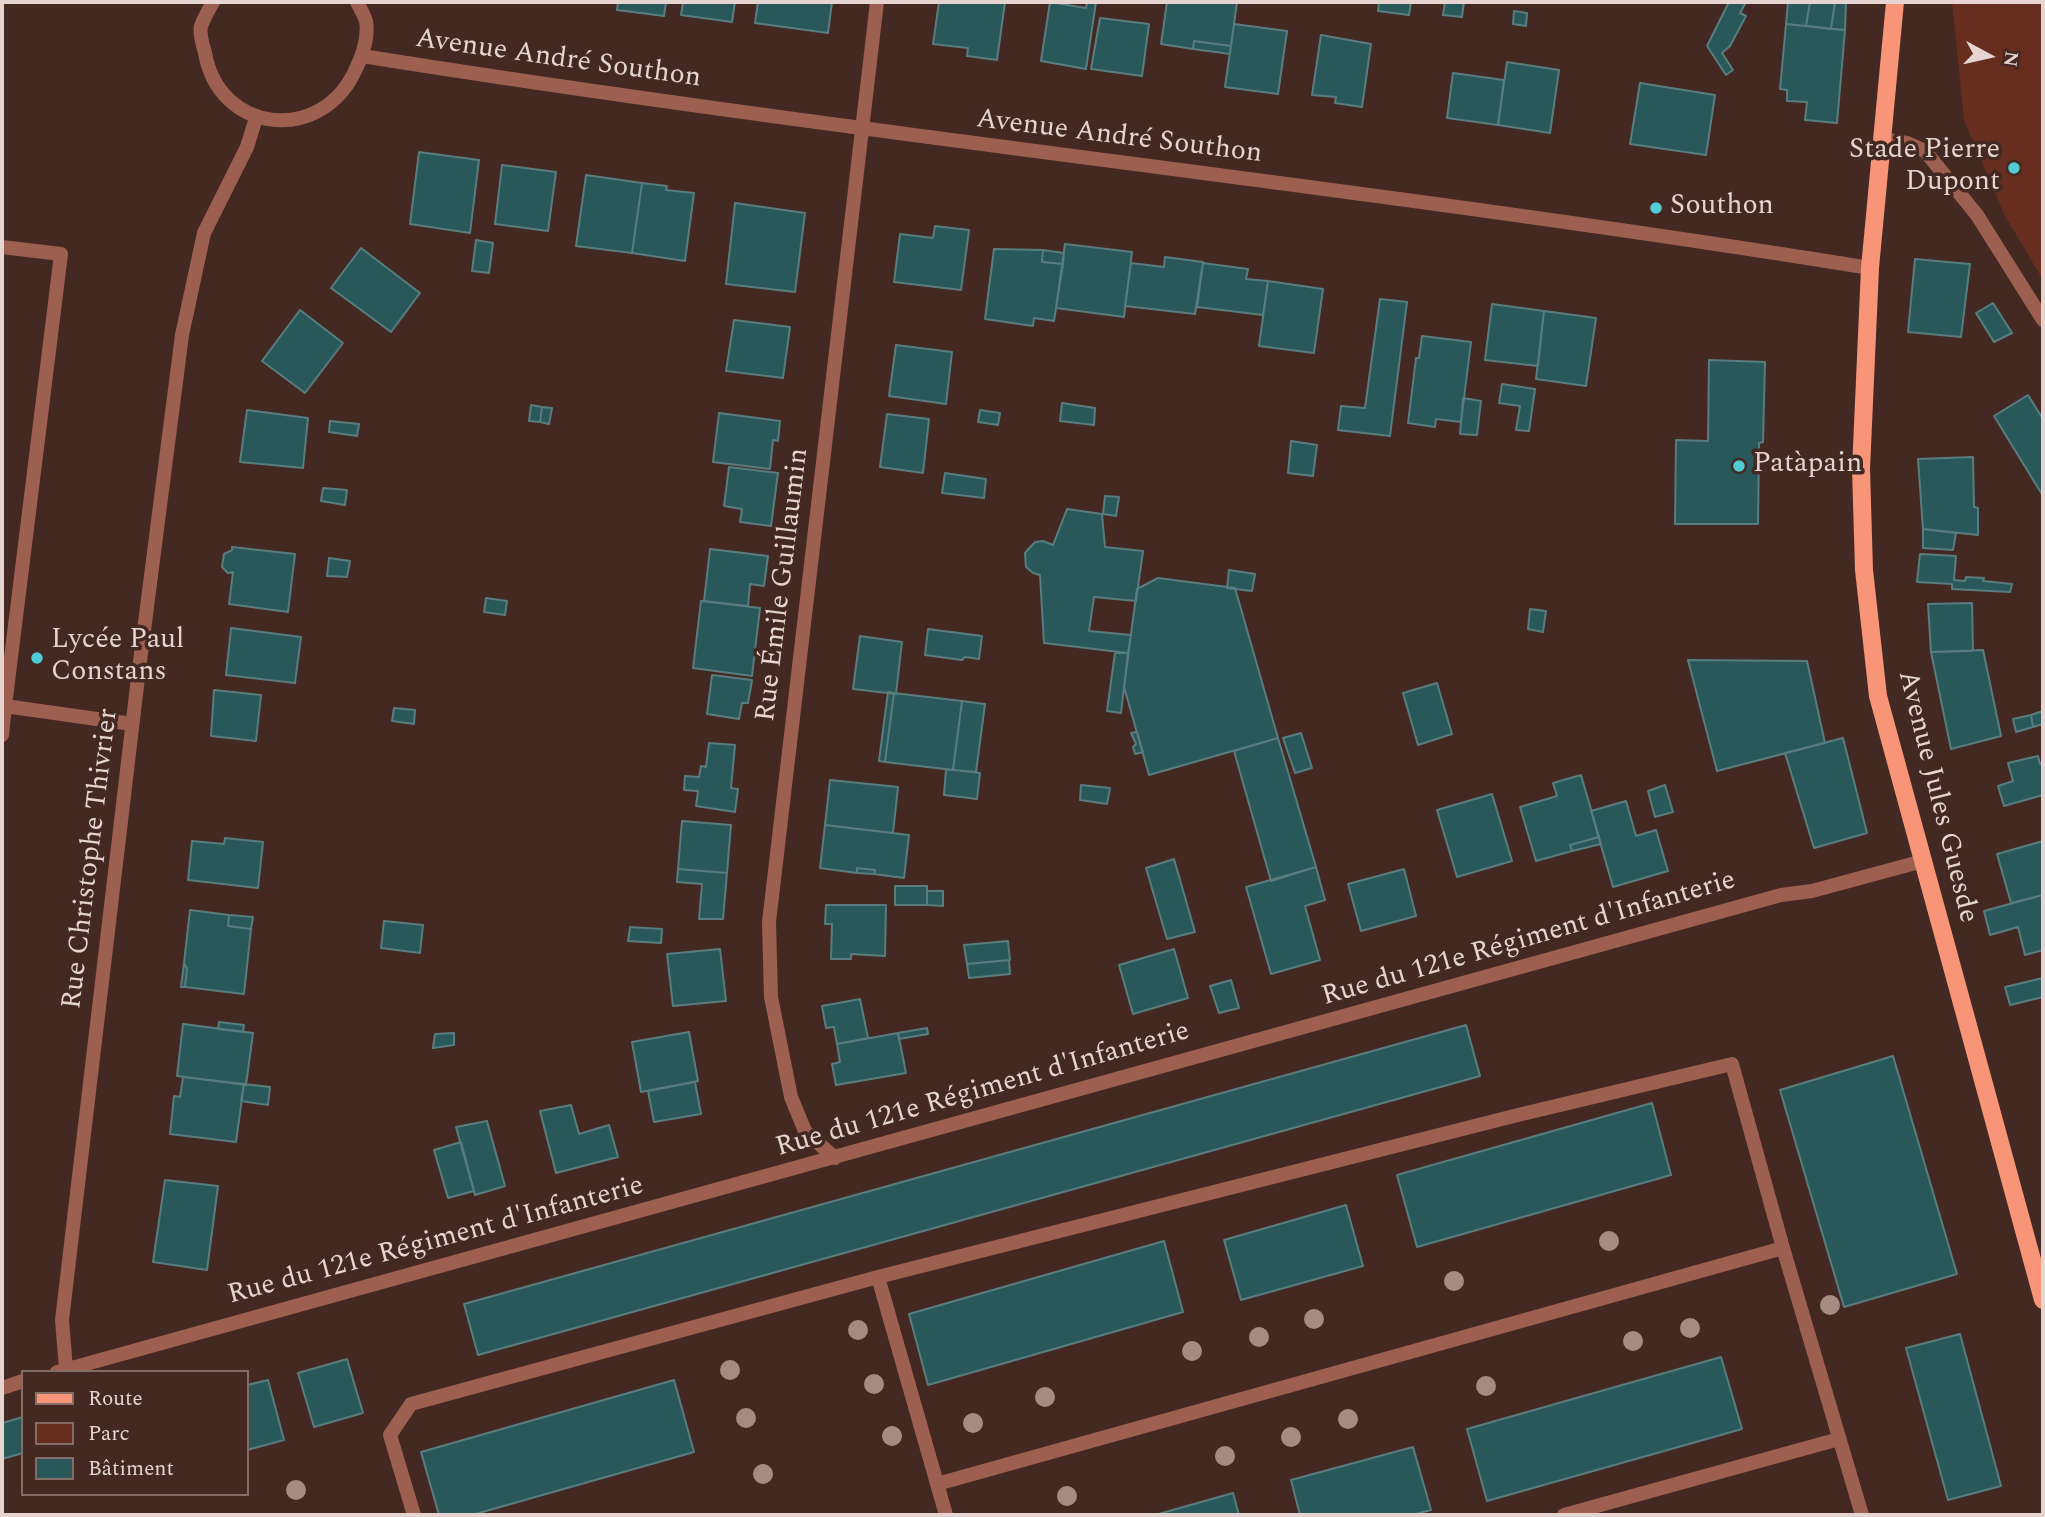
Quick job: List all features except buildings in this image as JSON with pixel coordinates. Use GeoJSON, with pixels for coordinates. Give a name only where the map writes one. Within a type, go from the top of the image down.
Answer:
{"type":"FeatureCollection","features":[{"type":"Feature","properties":{"kind":"main road","name":"Avenue Jules Guesde"},"geometry":{"type":"LineString","coordinates":[[1895,2],[1870,268],[1861,469],[1864,570],[1878,696],[2043,1300]]}},
{"type":"Feature","properties":{"kind":"street"},"geometry":{"type":"LineString","coordinates":[[213,2],[201,28],[208,71],[230,102],[257,118],[286,120],[317,113],[345,91],[362,56],[366,23],[357,2]]}},
{"type":"Feature","properties":{"kind":"street","name":"Rue Émile Guillaumin"},"geometry":{"type":"LineString","coordinates":[[835,1158],[805,1131],[792,1097],[771,997],[769,922],[877,2]]}},
{"type":"Feature","properties":{"kind":"street","name":"Avenue André Southon"},"geometry":{"type":"LineString","coordinates":[[362,56],[861,130],[1404,200],[1870,268]]}},
{"type":"Feature","properties":{"kind":"street","name":"Rue Christophe Thivrier"},"geometry":{"type":"LineString","coordinates":[[61,1370],[62,1320],[132,724],[182,335],[204,233],[247,147],[257,118]]}},
{"type":"Feature","properties":{"kind":"street"},"geometry":{"type":"LineString","coordinates":[[1882,139],[1907,143],[1925,151],[1976,215],[2043,320]]}},
{"type":"Feature","properties":{"kind":"street"},"geometry":{"type":"LineString","coordinates":[[2,247],[61,254],[3,706],[2,735]]}},
{"type":"Feature","properties":{"kind":"street"},"geometry":{"type":"LineString","coordinates":[[3,706],[132,724]]}},
{"type":"Feature","properties":{"kind":"street","name":"Rue du 121e Régiment d'Infanterie"},"geometry":{"type":"LineString","coordinates":[[61,1370],[1781,895],[1812,891],[1923,861]]}},
{"type":"Feature","properties":{"kind":"street"},"geometry":{"type":"LineString","coordinates":[[414,1515],[390,1435],[411,1404],[878,1277],[1518,1115],[1732,1064],[1862,1515]]}},
{"type":"Feature","properties":{"kind":"street"},"geometry":{"type":"LineString","coordinates":[[937,1484],[1783,1248]]}},
{"type":"Feature","properties":{"kind":"street"},"geometry":{"type":"LineString","coordinates":[[878,1277],[946,1515]]}},
{"type":"Feature","properties":{"kind":"street"},"geometry":{"type":"LineString","coordinates":[[2,1388],[21,1382]]}},
{"type":"Feature","properties":{"kind":"street"},"geometry":{"type":"LineString","coordinates":[[1564,1515],[1839,1438]]}},
{"type":"Feature","properties":{"kind":"green space","name":"Stade Pierre Dupont"},"geometry":{"type":"Polygon","coordinates":[[[1952,2],[2043,2],[2043,280],[2005,216],[1964,120],[1952,2]]]}},
{"type":"Feature","properties":{"kind":"place","name":"Stade Pierre Dupont"},"geometry":{"type":"Point","coordinates":[2014,168]}},
{"type":"Feature","properties":{"kind":"place","name":"Southon"},"geometry":{"type":"Point","coordinates":[1656,208]}},
{"type":"Feature","properties":{"kind":"place","name":"Patàpain"},"geometry":{"type":"Point","coordinates":[1739,466]}},
{"type":"Feature","properties":{"kind":"place","name":"Lycée Paul Constans"},"geometry":{"type":"Point","coordinates":[37,658]}}]}
